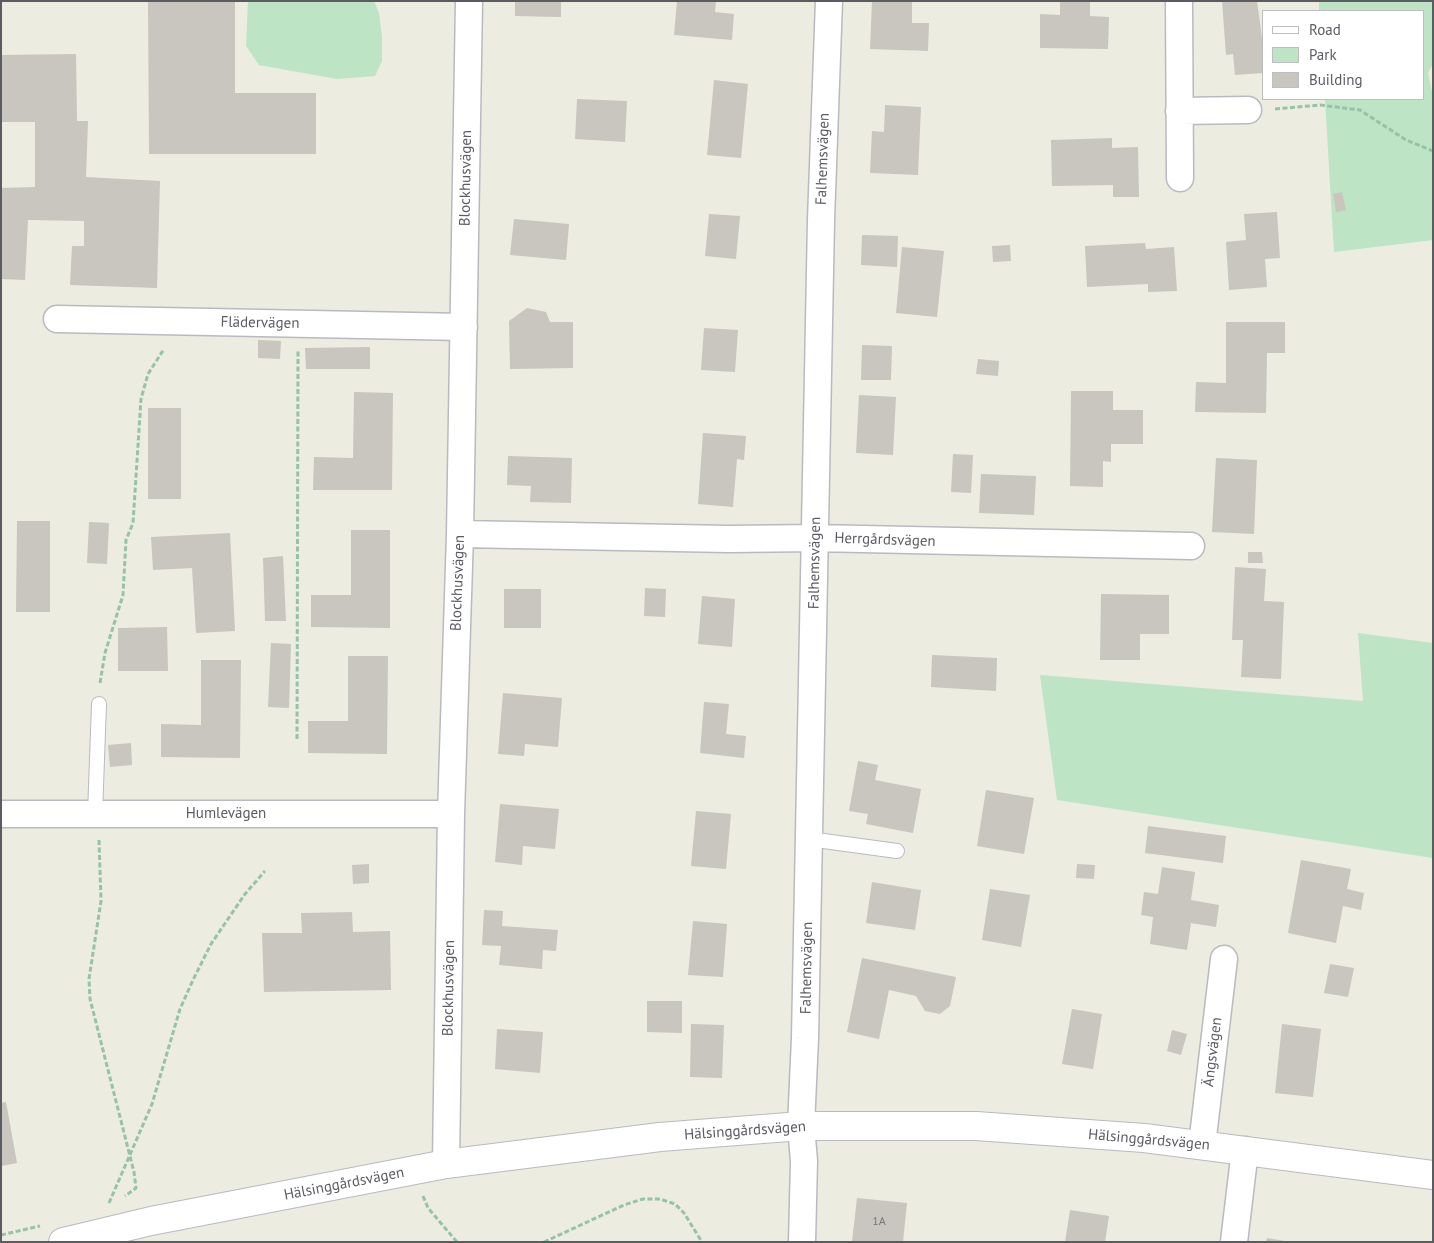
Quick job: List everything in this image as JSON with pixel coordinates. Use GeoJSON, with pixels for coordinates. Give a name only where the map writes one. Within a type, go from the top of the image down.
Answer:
{"type":"FeatureCollection","features":[{"type":"Feature","properties":{"kind":"street","name":"Blockhusvägen"},"geometry":{"type":"LineString","coordinates":[[446,1164],[451,814],[460,534],[464,327],[468,1]]}},
{"type":"Feature","properties":{"kind":"street","name":"Falhemsvägen"},"geometry":{"type":"LineString","coordinates":[[802,1242],[804,1162],[801,1126],[809,839],[821,220],[829,1]]}},
{"type":"Feature","properties":{"kind":"street"},"geometry":{"type":"LineString","coordinates":[[1179,1],[1180,178]]}},
{"type":"Feature","properties":{"kind":"street"},"geometry":{"type":"LineString","coordinates":[[1179,112],[1248,110]]}},
{"type":"Feature","properties":{"kind":"street","name":"Flädervägen"},"geometry":{"type":"LineString","coordinates":[[57,319],[464,327]]}},
{"type":"Feature","properties":{"kind":"street","name":"Herrgårdsvägen"},"geometry":{"type":"LineString","coordinates":[[460,534],[729,539],[815,538],[1191,546]]}},
{"type":"Feature","properties":{"kind":"street","name":"Humlevägen"},"geometry":{"type":"LineString","coordinates":[[1,814],[451,814]]}},
{"type":"Feature","properties":{"kind":"street","name":"Ängsvägen"},"geometry":{"type":"LineString","coordinates":[[1202,1145],[1224,959]]}},
{"type":"Feature","properties":{"kind":"street","name":"Hälsinggårdsvägen"},"geometry":{"type":"LineString","coordinates":[[63,1242],[151,1221],[446,1164],[660,1137],[801,1126],[976,1126],[1202,1145],[1433,1175]]}},
{"type":"Feature","properties":{"kind":"street"},"geometry":{"type":"LineString","coordinates":[[1234,1242],[1245,1150]]}},
{"type":"Feature","properties":{"kind":"lane"},"geometry":{"type":"LineString","coordinates":[[95,814],[99,704]]}},
{"type":"Feature","properties":{"kind":"lane"},"geometry":{"type":"LineString","coordinates":[[809,839],[897,851]]}},
{"type":"Feature","properties":{"kind":"path"},"geometry":{"type":"LineString","coordinates":[[1248,110],[1320,105],[1360,110],[1406,140],[1433,151]]}},
{"type":"Feature","properties":{"kind":"path"},"geometry":{"type":"LineString","coordinates":[[99,704],[100,674],[123,594],[126,540],[133,523],[141,399],[148,374],[181,322]]}},
{"type":"Feature","properties":{"kind":"path"},"geometry":{"type":"LineString","coordinates":[[297,738],[298,324]]}},
{"type":"Feature","properties":{"kind":"path"},"geometry":{"type":"LineString","coordinates":[[95,814],[99,842],[101,900],[89,979],[90,999],[130,1157],[136,1188],[121,1199]]}},
{"type":"Feature","properties":{"kind":"path"},"geometry":{"type":"LineString","coordinates":[[114,1205],[106,1210],[152,1104],[180,1008],[215,937],[241,899],[265,871]]}},
{"type":"Feature","properties":{"kind":"path"},"geometry":{"type":"LineString","coordinates":[[544,1242],[624,1205],[642,1199],[651,1199],[675,1204],[684,1213],[702,1242]]}},
{"type":"Feature","properties":{"kind":"path"},"geometry":{"type":"LineString","coordinates":[[428,1208],[457,1242]]}},
{"type":"Feature","properties":{"kind":"green space"},"geometry":{"type":"Polygon","coordinates":[[[248,1],[374,1],[379,13],[382,37],[382,61],[375,76],[337,79],[259,65],[246,46],[248,1]]]}},
{"type":"Feature","properties":{"kind":"green space"},"geometry":{"type":"Polygon","coordinates":[[[1319,1],[1433,1],[1433,64],[1428,73],[1433,96],[1433,240],[1334,252],[1325,100],[1424,100],[1424,10],[1319,10],[1319,1]]]}},
{"type":"Feature","properties":{"kind":"green space"},"geometry":{"type":"Polygon","coordinates":[[[1358,633],[1433,643],[1433,858],[1057,800],[1040,675],[1363,701],[1358,633]]]}},
{"type":"Feature","properties":{"kind":"building"},"geometry":{"type":"Polygon","coordinates":[[[148,1],[235,1],[235,93],[316,93],[316,154],[149,154],[148,1]]]}},
{"type":"Feature","properties":{"kind":"building"},"geometry":{"type":"Polygon","coordinates":[[[515,1],[561,1],[561,17],[515,16],[515,1]]]}},
{"type":"Feature","properties":{"kind":"building"},"geometry":{"type":"Polygon","coordinates":[[[677,1],[716,1],[715,12],[734,14],[732,40],[674,35],[677,1]]]}},
{"type":"Feature","properties":{"kind":"building"},"geometry":{"type":"Polygon","coordinates":[[[872,1],[912,1],[912,23],[929,23],[928,51],[870,49],[872,1]]]}},
{"type":"Feature","properties":{"kind":"building"},"geometry":{"type":"Polygon","coordinates":[[[1060,1],[1090,1],[1090,16],[1109,17],[1108,49],[1040,48],[1040,14],[1060,15],[1060,1]]]}},
{"type":"Feature","properties":{"kind":"building"},"geometry":{"type":"Polygon","coordinates":[[[1222,1],[1257,1],[1262,38],[1262,73],[1235,75],[1233,54],[1226,55],[1222,1]]]}},
{"type":"Feature","properties":{"kind":"building"},"geometry":{"type":"Polygon","coordinates":[[[76,54],[77,121],[88,121],[86,177],[160,181],[157,288],[70,285],[72,246],[84,246],[84,221],[28,220],[25,280],[1,279],[1,188],[35,187],[35,122],[1,122],[1,55],[76,54]]]}},
{"type":"Feature","properties":{"kind":"building"},"geometry":{"type":"Polygon","coordinates":[[[714,80],[748,84],[741,158],[707,155],[714,80]]]}},
{"type":"Feature","properties":{"kind":"building"},"geometry":{"type":"Polygon","coordinates":[[[577,99],[627,101],[625,142],[575,139],[577,99]]]}},
{"type":"Feature","properties":{"kind":"building"},"geometry":{"type":"Polygon","coordinates":[[[885,105],[921,107],[918,175],[870,173],[872,131],[884,132],[885,105]]]}},
{"type":"Feature","properties":{"kind":"building"},"geometry":{"type":"Polygon","coordinates":[[[1112,138],[1112,148],[1138,147],[1139,197],[1113,197],[1113,185],[1052,186],[1051,140],[1112,138]]]}},
{"type":"Feature","properties":{"kind":"building"},"geometry":{"type":"Polygon","coordinates":[[[1342,192],[1346,210],[1336,212],[1333,194],[1342,192]]]}},
{"type":"Feature","properties":{"kind":"building"},"geometry":{"type":"Polygon","coordinates":[[[1277,212],[1280,258],[1265,259],[1267,287],[1229,290],[1226,242],[1246,240],[1244,214],[1277,212]]]}},
{"type":"Feature","properties":{"kind":"building"},"geometry":{"type":"Polygon","coordinates":[[[709,214],[740,216],[736,259],[705,256],[709,214]]]}},
{"type":"Feature","properties":{"kind":"building"},"geometry":{"type":"Polygon","coordinates":[[[514,219],[569,224],[566,260],[510,255],[514,219]]]}},
{"type":"Feature","properties":{"kind":"building"},"geometry":{"type":"Polygon","coordinates":[[[862,235],[898,236],[897,267],[861,265],[862,235]]]}},
{"type":"Feature","properties":{"kind":"building"},"geometry":{"type":"Polygon","coordinates":[[[1145,243],[1146,249],[1174,247],[1177,291],[1148,292],[1148,284],[1087,287],[1085,246],[1145,243]]]}},
{"type":"Feature","properties":{"kind":"building"},"geometry":{"type":"Polygon","coordinates":[[[1010,245],[1011,261],[993,262],[992,246],[1010,245]]]}},
{"type":"Feature","properties":{"kind":"building"},"geometry":{"type":"Polygon","coordinates":[[[902,247],[944,251],[937,317],[896,313],[902,247]]]}},
{"type":"Feature","properties":{"kind":"building"},"geometry":{"type":"Polygon","coordinates":[[[527,308],[546,312],[550,322],[573,322],[573,368],[510,369],[509,321],[527,308]]]}},
{"type":"Feature","properties":{"kind":"building"},"geometry":{"type":"Polygon","coordinates":[[[1226,322],[1285,322],[1285,353],[1267,353],[1266,413],[1195,412],[1196,382],[1226,383],[1226,322]]]}},
{"type":"Feature","properties":{"kind":"building"},"geometry":{"type":"Polygon","coordinates":[[[704,328],[738,330],[735,372],[701,370],[704,328]]]}},
{"type":"Feature","properties":{"kind":"building"},"geometry":{"type":"Polygon","coordinates":[[[258,340],[281,341],[280,359],[258,358],[258,340]]]}},
{"type":"Feature","properties":{"kind":"building"},"geometry":{"type":"Polygon","coordinates":[[[862,345],[892,346],[891,380],[861,380],[862,345]]]}},
{"type":"Feature","properties":{"kind":"building"},"geometry":{"type":"Polygon","coordinates":[[[370,347],[370,369],[306,369],[305,348],[370,347]]]}},
{"type":"Feature","properties":{"kind":"building"},"geometry":{"type":"Polygon","coordinates":[[[978,359],[999,361],[998,376],[976,374],[978,359]]]}},
{"type":"Feature","properties":{"kind":"building"},"geometry":{"type":"Polygon","coordinates":[[[1071,391],[1113,391],[1113,410],[1143,410],[1143,444],[1111,444],[1111,462],[1103,461],[1103,487],[1070,486],[1071,391]]]}},
{"type":"Feature","properties":{"kind":"building"},"geometry":{"type":"Polygon","coordinates":[[[354,392],[393,393],[392,490],[313,490],[314,457],[353,458],[354,392]]]}},
{"type":"Feature","properties":{"kind":"building"},"geometry":{"type":"Polygon","coordinates":[[[859,395],[896,397],[893,455],[856,453],[859,395]]]}},
{"type":"Feature","properties":{"kind":"building"},"geometry":{"type":"Polygon","coordinates":[[[148,408],[181,408],[181,499],[148,499],[148,408]]]}},
{"type":"Feature","properties":{"kind":"building"},"geometry":{"type":"Polygon","coordinates":[[[703,433],[746,436],[744,460],[737,459],[733,507],[698,504],[703,433]]]}},
{"type":"Feature","properties":{"kind":"building"},"geometry":{"type":"Polygon","coordinates":[[[953,454],[973,455],[971,493],[951,492],[953,454]]]}},
{"type":"Feature","properties":{"kind":"building"},"geometry":{"type":"Polygon","coordinates":[[[508,456],[572,458],[571,503],[530,502],[531,486],[507,485],[508,456]]]}},
{"type":"Feature","properties":{"kind":"building"},"geometry":{"type":"Polygon","coordinates":[[[1216,458],[1257,460],[1254,534],[1212,532],[1216,458]]]}},
{"type":"Feature","properties":{"kind":"building"},"geometry":{"type":"Polygon","coordinates":[[[981,474],[1036,476],[1034,515],[979,513],[981,474]]]}},
{"type":"Feature","properties":{"kind":"building"},"geometry":{"type":"Polygon","coordinates":[[[17,521],[50,521],[50,612],[16,612],[17,521]]]}},
{"type":"Feature","properties":{"kind":"building"},"geometry":{"type":"Polygon","coordinates":[[[89,522],[109,523],[107,564],[87,563],[89,522]]]}},
{"type":"Feature","properties":{"kind":"building"},"geometry":{"type":"Polygon","coordinates":[[[351,530],[390,530],[390,628],[311,627],[311,595],[351,595],[351,530]]]}},
{"type":"Feature","properties":{"kind":"building"},"geometry":{"type":"Polygon","coordinates":[[[230,533],[235,631],[196,633],[192,568],[153,570],[151,537],[230,533]]]}},
{"type":"Feature","properties":{"kind":"building"},"geometry":{"type":"Polygon","coordinates":[[[1248,552],[1262,552],[1263,563],[1248,563],[1248,552]]]}},
{"type":"Feature","properties":{"kind":"building"},"geometry":{"type":"Polygon","coordinates":[[[283,556],[286,621],[265,621],[263,558],[283,556]]]}},
{"type":"Feature","properties":{"kind":"building"},"geometry":{"type":"Polygon","coordinates":[[[1235,567],[1266,569],[1264,601],[1284,602],[1281,679],[1241,677],[1243,640],[1232,640],[1235,567]]]}},
{"type":"Feature","properties":{"kind":"building"},"geometry":{"type":"Polygon","coordinates":[[[645,588],[666,589],[665,617],[644,616],[645,588]]]}},
{"type":"Feature","properties":{"kind":"building"},"geometry":{"type":"Polygon","coordinates":[[[504,589],[541,589],[541,628],[504,628],[504,589]]]}},
{"type":"Feature","properties":{"kind":"building"},"geometry":{"type":"Polygon","coordinates":[[[1101,594],[1169,595],[1169,634],[1140,634],[1140,660],[1100,660],[1101,594]]]}},
{"type":"Feature","properties":{"kind":"building"},"geometry":{"type":"Polygon","coordinates":[[[702,596],[735,599],[732,647],[698,644],[702,596]]]}},
{"type":"Feature","properties":{"kind":"building"},"geometry":{"type":"Polygon","coordinates":[[[167,627],[168,671],[118,671],[118,628],[167,627]]]}},
{"type":"Feature","properties":{"kind":"building"},"geometry":{"type":"Polygon","coordinates":[[[271,643],[291,644],[289,708],[268,707],[271,643]]]}},
{"type":"Feature","properties":{"kind":"building"},"geometry":{"type":"Polygon","coordinates":[[[932,655],[997,658],[996,691],[931,687],[932,655]]]}},
{"type":"Feature","properties":{"kind":"building"},"geometry":{"type":"Polygon","coordinates":[[[348,656],[388,656],[387,754],[308,753],[308,721],[348,721],[348,656]]]}},
{"type":"Feature","properties":{"kind":"building"},"geometry":{"type":"Polygon","coordinates":[[[201,660],[241,660],[240,758],[161,757],[161,724],[201,725],[201,660]]]}},
{"type":"Feature","properties":{"kind":"building"},"geometry":{"type":"Polygon","coordinates":[[[503,693],[562,698],[558,747],[525,744],[524,756],[498,754],[503,693]]]}},
{"type":"Feature","properties":{"kind":"building"},"geometry":{"type":"Polygon","coordinates":[[[704,702],[729,704],[726,734],[746,736],[744,758],[700,753],[704,702]]]}},
{"type":"Feature","properties":{"kind":"building"},"geometry":{"type":"Polygon","coordinates":[[[131,743],[132,765],[110,767],[108,745],[131,743]]]}},
{"type":"Feature","properties":{"kind":"building"},"geometry":{"type":"Polygon","coordinates":[[[858,761],[878,765],[875,780],[921,789],[913,833],[866,824],[868,814],[849,811],[858,761]]]}},
{"type":"Feature","properties":{"kind":"building"},"geometry":{"type":"Polygon","coordinates":[[[986,790],[1034,798],[1024,854],[977,846],[986,790]]]}},
{"type":"Feature","properties":{"kind":"building"},"geometry":{"type":"Polygon","coordinates":[[[500,804],[559,809],[555,849],[523,846],[522,865],[495,862],[500,804]]]}},
{"type":"Feature","properties":{"kind":"building"},"geometry":{"type":"Polygon","coordinates":[[[696,811],[731,814],[726,869],[691,866],[696,811]]]}},
{"type":"Feature","properties":{"kind":"building"},"geometry":{"type":"Polygon","coordinates":[[[1148,826],[1226,836],[1223,863],[1145,853],[1148,826]]]}},
{"type":"Feature","properties":{"kind":"building"},"geometry":{"type":"Polygon","coordinates":[[[1301,860],[1351,869],[1347,889],[1364,893],[1361,910],[1343,906],[1336,943],[1288,933],[1301,860]]]}},
{"type":"Feature","properties":{"kind":"building"},"geometry":{"type":"Polygon","coordinates":[[[369,864],[369,883],[353,884],[352,865],[369,864]]]}},
{"type":"Feature","properties":{"kind":"building"},"geometry":{"type":"Polygon","coordinates":[[[1077,864],[1095,865],[1094,879],[1076,878],[1077,864]]]}},
{"type":"Feature","properties":{"kind":"building"},"geometry":{"type":"Polygon","coordinates":[[[1162,867],[1195,872],[1191,900],[1219,905],[1216,927],[1191,923],[1187,950],[1150,944],[1153,917],[1141,915],[1144,892],[1158,894],[1162,867]]]}},
{"type":"Feature","properties":{"kind":"building"},"geometry":{"type":"Polygon","coordinates":[[[872,882],[921,890],[915,930],[866,923],[872,882]]]}},
{"type":"Feature","properties":{"kind":"building"},"geometry":{"type":"Polygon","coordinates":[[[990,889],[1030,895],[1021,947],[982,940],[990,889]]]}},
{"type":"Feature","properties":{"kind":"building"},"geometry":{"type":"Polygon","coordinates":[[[484,910],[503,911],[502,926],[558,930],[556,951],[543,950],[542,969],[499,965],[501,946],[482,945],[484,910]]]}},
{"type":"Feature","properties":{"kind":"building"},"geometry":{"type":"Polygon","coordinates":[[[352,912],[353,932],[390,931],[391,990],[264,992],[262,933],[302,933],[301,913],[352,912]]]}},
{"type":"Feature","properties":{"kind":"building"},"geometry":{"type":"Polygon","coordinates":[[[693,921],[727,924],[723,977],[688,975],[693,921]]]}},
{"type":"Feature","properties":{"kind":"building"},"geometry":{"type":"Polygon","coordinates":[[[862,958],[956,977],[950,1006],[940,1014],[925,1011],[916,996],[889,990],[879,1039],[847,1032],[862,958]]]}},
{"type":"Feature","properties":{"kind":"building"},"geometry":{"type":"Polygon","coordinates":[[[1330,964],[1354,968],[1348,997],[1324,993],[1330,964]]]}},
{"type":"Feature","properties":{"kind":"building"},"geometry":{"type":"Polygon","coordinates":[[[647,1001],[682,1001],[682,1033],[647,1032],[647,1001]]]}},
{"type":"Feature","properties":{"kind":"building"},"geometry":{"type":"Polygon","coordinates":[[[1072,1009],[1102,1014],[1093,1069],[1062,1064],[1072,1009]]]}},
{"type":"Feature","properties":{"kind":"building"},"geometry":{"type":"Polygon","coordinates":[[[691,1024],[724,1025],[722,1078],[690,1077],[691,1024]]]}},
{"type":"Feature","properties":{"kind":"building"},"geometry":{"type":"Polygon","coordinates":[[[1282,1024],[1321,1029],[1313,1097],[1275,1093],[1282,1024]]]}},
{"type":"Feature","properties":{"kind":"building"},"geometry":{"type":"Polygon","coordinates":[[[497,1029],[543,1032],[540,1073],[495,1069],[497,1029]]]}},
{"type":"Feature","properties":{"kind":"building"},"geometry":{"type":"Polygon","coordinates":[[[1172,1030],[1187,1034],[1181,1055],[1167,1051],[1172,1030]]]}},
{"type":"Feature","properties":{"kind":"building"},"geometry":{"type":"Polygon","coordinates":[[[6,1102],[17,1163],[1,1166],[1,1103],[6,1102]]]}},
{"type":"Feature","properties":{"kind":"building"},"geometry":{"type":"Polygon","coordinates":[[[857,1198],[907,1203],[903,1242],[852,1242],[857,1198]]]}},
{"type":"Feature","properties":{"kind":"building"},"geometry":{"type":"Polygon","coordinates":[[[1070,1210],[1109,1216],[1105,1242],[1065,1242],[1070,1210]]]}},
{"type":"Feature","properties":{"kind":"building"},"geometry":{"type":"Polygon","coordinates":[[[1267,1238],[1285,1241],[1285,1242],[1266,1242],[1267,1238]]]}}]}
